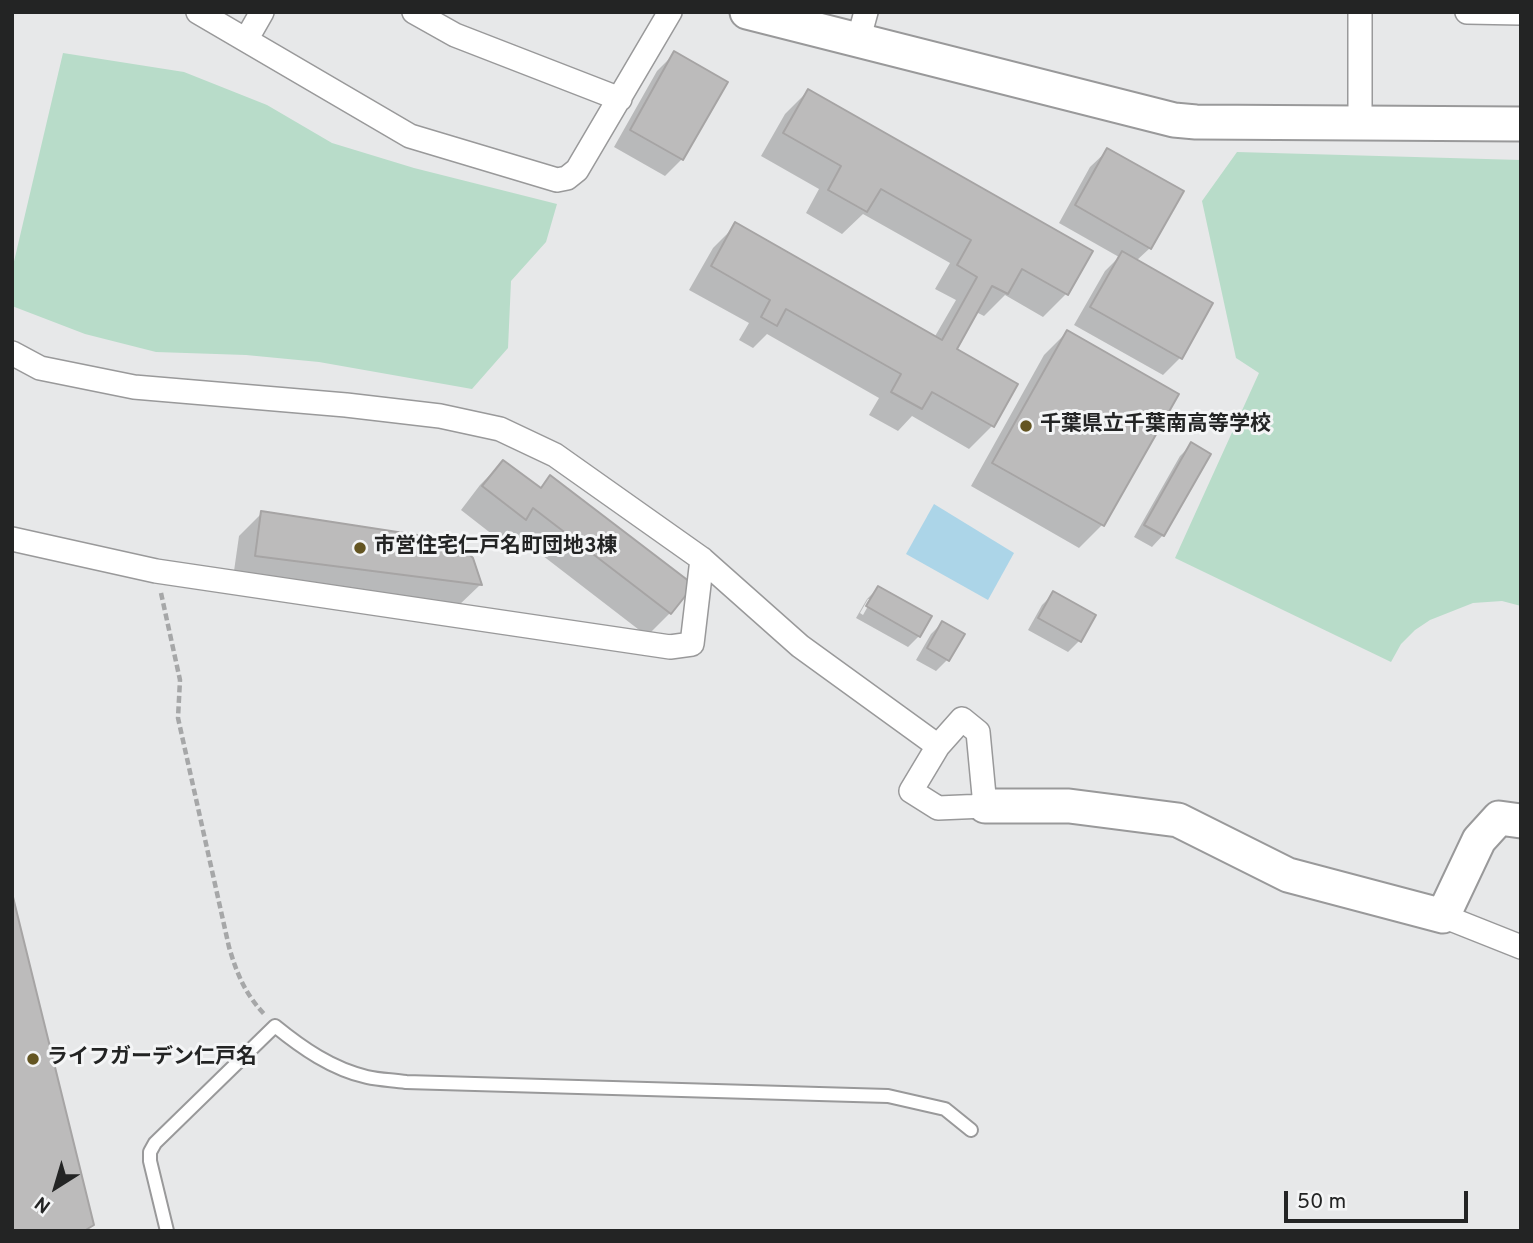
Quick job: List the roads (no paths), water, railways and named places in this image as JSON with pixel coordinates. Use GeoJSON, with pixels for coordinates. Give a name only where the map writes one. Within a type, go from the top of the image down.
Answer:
{"type":"FeatureCollection","features":[{"type":"Feature","properties":{"kind":"street"},"geometry":{"type":"LineString","coordinates":[[198,12],[410,136],[556,180],[567,178],[577,170],[670,12]]}},
{"type":"Feature","properties":{"kind":"street"},"geometry":{"type":"LineString","coordinates":[[246,40],[262,12]]}},
{"type":"Feature","properties":{"kind":"street"},"geometry":{"type":"LineString","coordinates":[[414,12],[455,36],[620,99]]}},
{"type":"Feature","properties":{"kind":"street"},"geometry":{"type":"LineString","coordinates":[[747,12],[862,27],[1174,120],[1521,124]]}},
{"type":"Feature","properties":{"kind":"street"},"geometry":{"type":"LineString","coordinates":[[1360,12],[1360,123]]}},
{"type":"Feature","properties":{"kind":"street"},"geometry":{"type":"LineString","coordinates":[[1467,12],[1521,13]]}},
{"type":"Feature","properties":{"kind":"street"},"geometry":{"type":"LineString","coordinates":[[12,353],[40,368],[134,387],[427,414],[500,429],[555,455],[702,559],[800,646],[938,746]]}},
{"type":"Feature","properties":{"kind":"street"},"geometry":{"type":"LineString","coordinates":[[12,540],[156,571],[670,646],[692,644],[702,559]]}},
{"type":"Feature","properties":{"kind":"street"},"geometry":{"type":"LineString","coordinates":[[985,806],[978,732],[962,719],[938,746],[911,791],[938,808],[1069,806],[1178,820],[1288,875],[1443,916],[1521,947]]}},
{"type":"Feature","properties":{"kind":"street"},"geometry":{"type":"LineString","coordinates":[[1443,916],[1479,839],[1499,818],[1521,821]]}},
{"type":"Feature","properties":{"kind":"lane"},"geometry":{"type":"LineString","coordinates":[[167,1231],[150,1152],[155,1143],[275,1026],[300,1046],[330,1063],[366,1077],[406,1082],[888,1096],[945,1109],[971,1130]]}},
{"type":"Feature","properties":{"kind":"water"},"geometry":{"type":"Polygon","coordinates":[[[934,504],[1014,553],[988,600],[906,554],[934,504]]]}},
{"type":"Feature","properties":{"kind":"place","name":"千葉県立千葉南高等学校"},"geometry":{"type":"Point","coordinates":[1026,426]}},
{"type":"Feature","properties":{"kind":"place","name":"市営住宅仁戸名町団地3棟"},"geometry":{"type":"Point","coordinates":[360,548]}},
{"type":"Feature","properties":{"kind":"place","name":"ライフガーデン仁戸名"},"geometry":{"type":"Point","coordinates":[33,1059]}}]}
